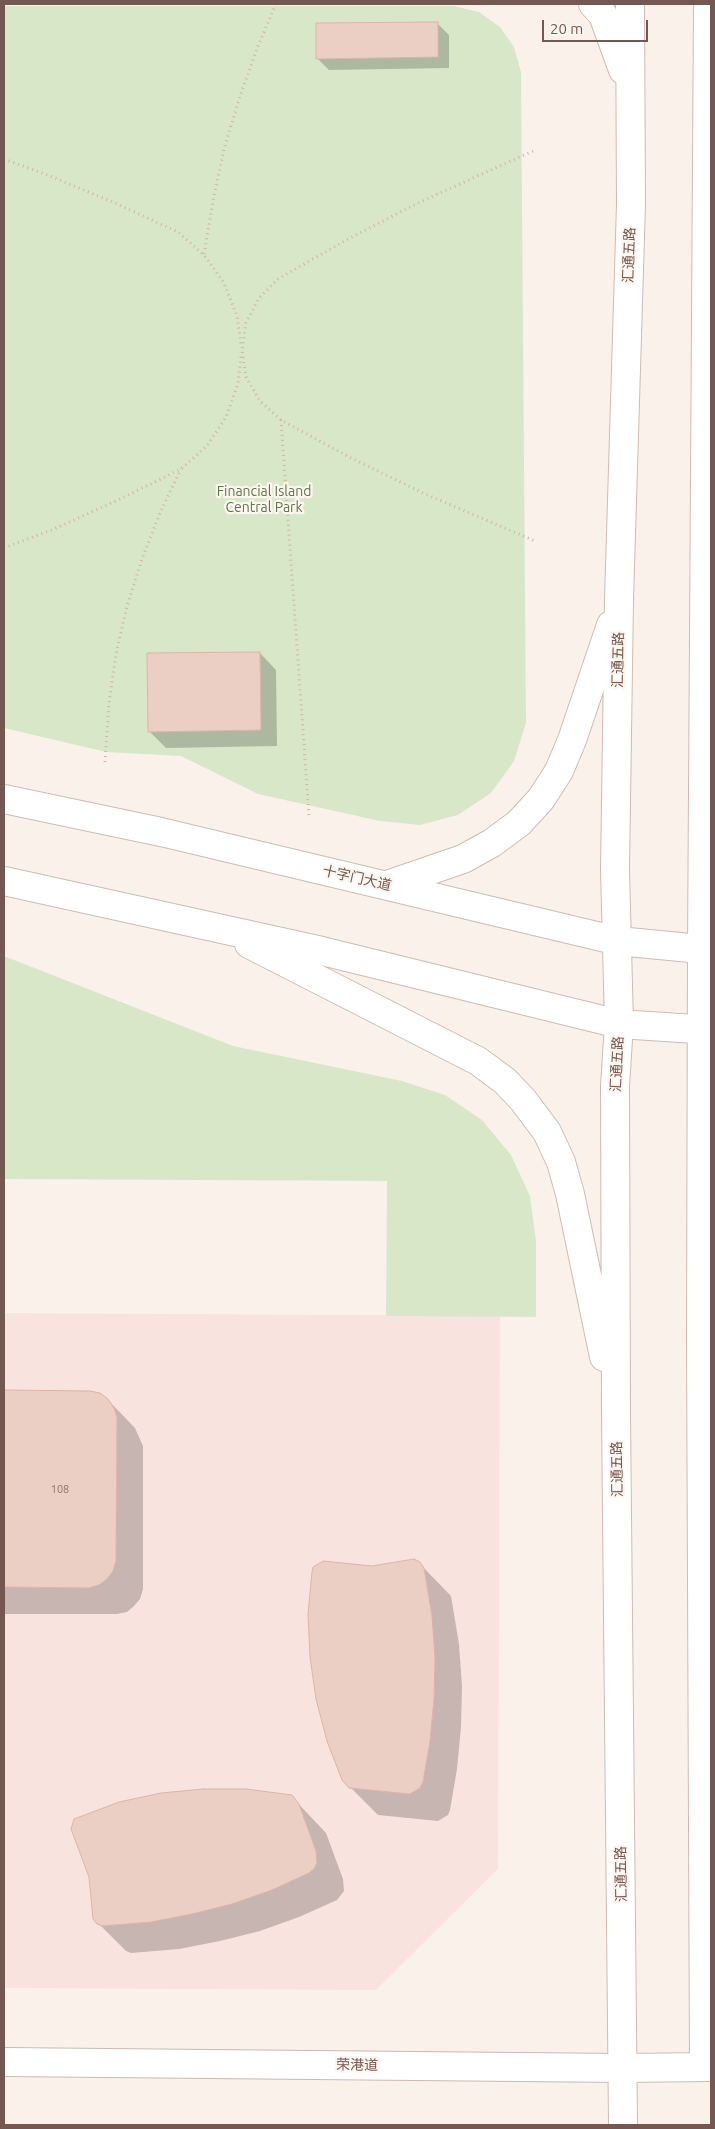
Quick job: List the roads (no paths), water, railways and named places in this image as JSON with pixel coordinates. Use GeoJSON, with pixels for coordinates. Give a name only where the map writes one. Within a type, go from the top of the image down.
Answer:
{"type":"FeatureCollection","features":[{"type":"Feature","properties":{"kind":"main road"},"geometry":{"type":"LineString","coordinates":[[593,4],[603,15],[629,90]]}},
{"type":"Feature","properties":{"kind":"main road","name":"汇通五路"},"geometry":{"type":"LineString","coordinates":[[623,2125],[616,1413],[615,1086],[619,1024],[616,869],[619,600],[631,204],[630,4]]}},
{"type":"Feature","properties":{"kind":"main road"},"geometry":{"type":"LineString","coordinates":[[708,4],[707,1030],[701,1340],[708,2067]]}},
{"type":"Feature","properties":{"kind":"main road"},"geometry":{"type":"LineString","coordinates":[[387,885],[463,859],[492,844],[519,823],[541,799],[559,771],[572,740],[619,600]]}},
{"type":"Feature","properties":{"kind":"main road","name":"十字门大道"},"geometry":{"type":"LineString","coordinates":[[4,799],[161,832],[618,941],[707,950]]}},
{"type":"Feature","properties":{"kind":"main road"},"geometry":{"type":"LineString","coordinates":[[4,881],[212,926],[619,1024],[707,1030]]}},
{"type":"Feature","properties":{"kind":"main road"},"geometry":{"type":"LineString","coordinates":[[212,926],[478,1061],[505,1081],[523,1100],[547,1132],[561,1162],[570,1194],[616,1413]]}},
{"type":"Feature","properties":{"kind":"main road"},"geometry":{"type":"LineString","coordinates":[[701,1340],[711,1293]]}},
{"type":"Feature","properties":{"kind":"main road","name":"荣港道"},"geometry":{"type":"LineString","coordinates":[[4,2062],[622,2068],[708,2067]]}},
{"type":"Feature","properties":{"kind":"main road"},"geometry":{"type":"LineString","coordinates":[[622,2068],[643,2125]]}},
{"type":"Feature","properties":{"kind":"park label","name":"Financial Island Central Park"},"geometry":{"type":"Point","coordinates":[264,500]}}]}
